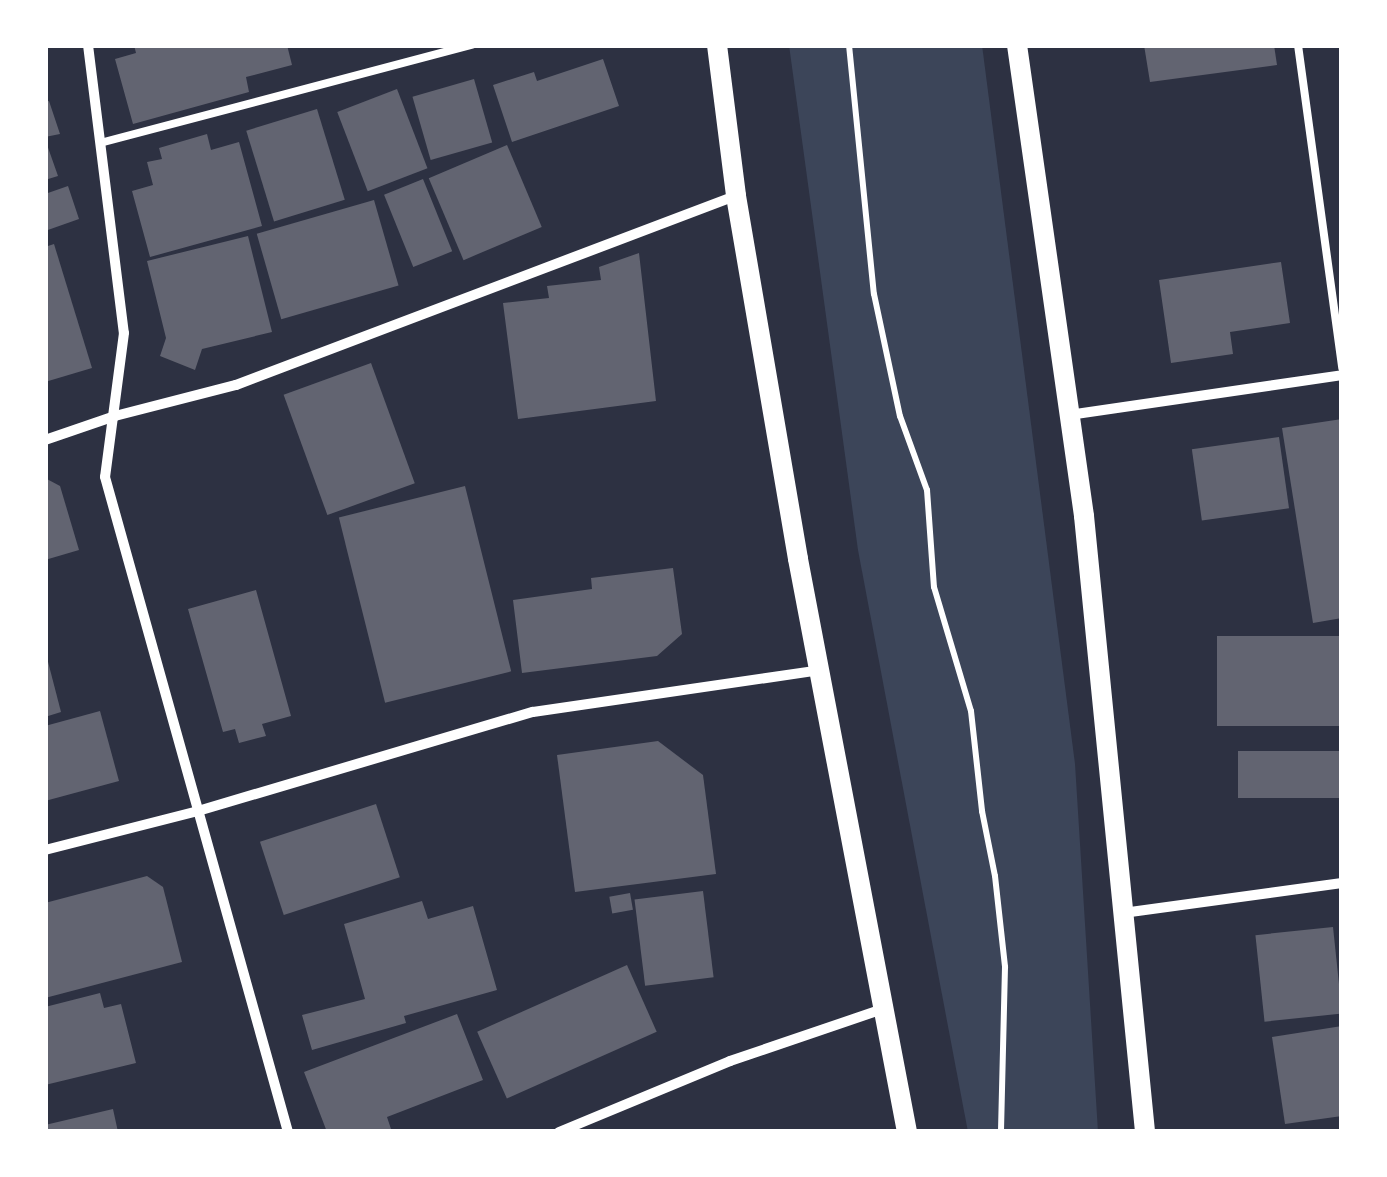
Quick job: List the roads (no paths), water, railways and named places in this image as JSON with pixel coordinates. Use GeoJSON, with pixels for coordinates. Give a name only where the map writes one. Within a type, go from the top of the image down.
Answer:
{"type":"FeatureCollection","features":[{"type":"Feature","properties":{"kind":"main road"},"geometry":{"type":"LineString","coordinates":[[717,45],[736,196],[907,1132]]}},
{"type":"Feature","properties":{"kind":"main road"},"geometry":{"type":"LineString","coordinates":[[1017,45],[1084,516],[1144,1132]]}},
{"type":"Feature","properties":{"kind":"street"},"geometry":{"type":"LineString","coordinates":[[88,45],[124,333],[106,476],[288,1132]]}},
{"type":"Feature","properties":{"kind":"street"},"geometry":{"type":"LineString","coordinates":[[45,440],[115,416],[236,385],[736,196]]}},
{"type":"Feature","properties":{"kind":"street"},"geometry":{"type":"LineString","coordinates":[[1068,415],[1342,371]]}},
{"type":"Feature","properties":{"kind":"street"},"geometry":{"type":"LineString","coordinates":[[45,850],[198,811],[533,712],[821,670]]}},
{"type":"Feature","properties":{"kind":"street"},"geometry":{"type":"LineString","coordinates":[[1122,913],[1342,883]]}},
{"type":"Feature","properties":{"kind":"street"},"geometry":{"type":"LineString","coordinates":[[559,1132],[730,1061],[884,1009]]}},
{"type":"Feature","properties":{"kind":"lane"},"geometry":{"type":"LineString","coordinates":[[429,45],[431,56]]}},
{"type":"Feature","properties":{"kind":"lane"},"geometry":{"type":"LineString","coordinates":[[100,143],[472,45]]}},
{"type":"Feature","properties":{"kind":"lane"},"geometry":{"type":"LineString","coordinates":[[1298,45],[1342,371]]}}]}
